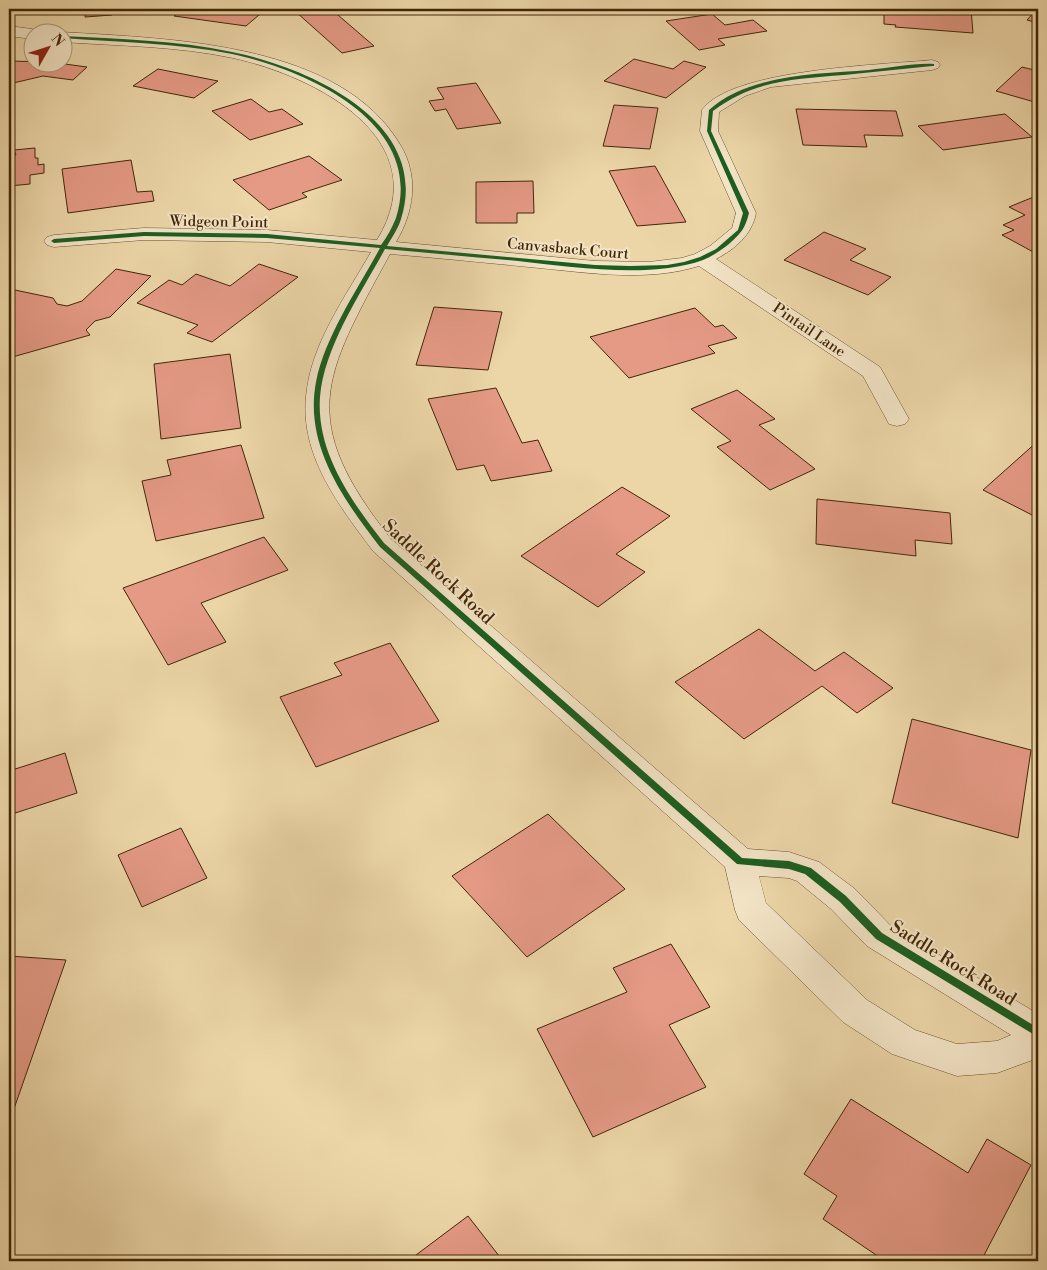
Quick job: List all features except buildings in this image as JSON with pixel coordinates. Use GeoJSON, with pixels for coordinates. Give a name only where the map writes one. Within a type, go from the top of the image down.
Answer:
{"type":"FeatureCollection","features":[{"type":"Feature","properties":{"kind":"street"},"geometry":{"type":"LineString","coordinates":[[9,12],[14,9]]}},
{"type":"Feature","properties":{"kind":"street"},"geometry":{"type":"LineString","coordinates":[[9,31],[22,33]]}},
{"type":"Feature","properties":{"kind":"street","name":"Saddle Rock Road"},"geometry":{"type":"LineString","coordinates":[[72,38],[201,47],[257,57],[286,67],[314,80],[348,100],[373,120],[390,142],[401,165],[405,192],[398,221],[335,337],[323,368],[317,397],[318,432],[332,470],[352,507],[382,545],[740,861],[789,865],[808,871],[843,899],[879,936],[1038,1033]]}},
{"type":"Feature","properties":{"kind":"street","name":"Canvasback Court"},"geometry":{"type":"LineString","coordinates":[[384,246],[595,267],[673,266],[702,259],[726,245],[742,229],[746,213],[709,131],[711,110],[719,103],[742,90],[775,81],[932,65]]}},
{"type":"Feature","properties":{"kind":"street","name":"Widgeon Point"},"geometry":{"type":"LineString","coordinates":[[54,241],[144,234],[198,234],[267,236],[384,246]]}},
{"type":"Feature","properties":{"kind":"street","name":"Pintail Lane"},"geometry":{"type":"LineString","coordinates":[[702,259],[872,372],[898,418]]}},
{"type":"Feature","properties":{"kind":"street"},"geometry":{"type":"LineString","coordinates":[[740,861],[751,910],[855,1011],[905,1043],[956,1060],[997,1057],[1038,1042]]}},
{"type":"Feature","properties":{"kind":"cycle path"},"geometry":{"type":"LineString","coordinates":[[72,38],[199,48],[265,61],[297,73],[328,88],[356,107],[381,130],[394,151],[402,172],[403,195],[401,207],[394,228],[352,303],[333,342],[325,361],[317,398],[321,439],[327,458],[357,512],[382,545],[740,861],[789,865],[808,871],[843,899],[879,936],[1038,1033]]}},
{"type":"Feature","properties":{"kind":"cycle path"},"geometry":{"type":"LineString","coordinates":[[54,241],[144,234],[267,236],[595,267],[649,268],[685,264],[717,250],[734,237],[742,228],[746,213],[709,131],[711,110],[739,92],[771,82],[804,77],[932,65]]}}]}
